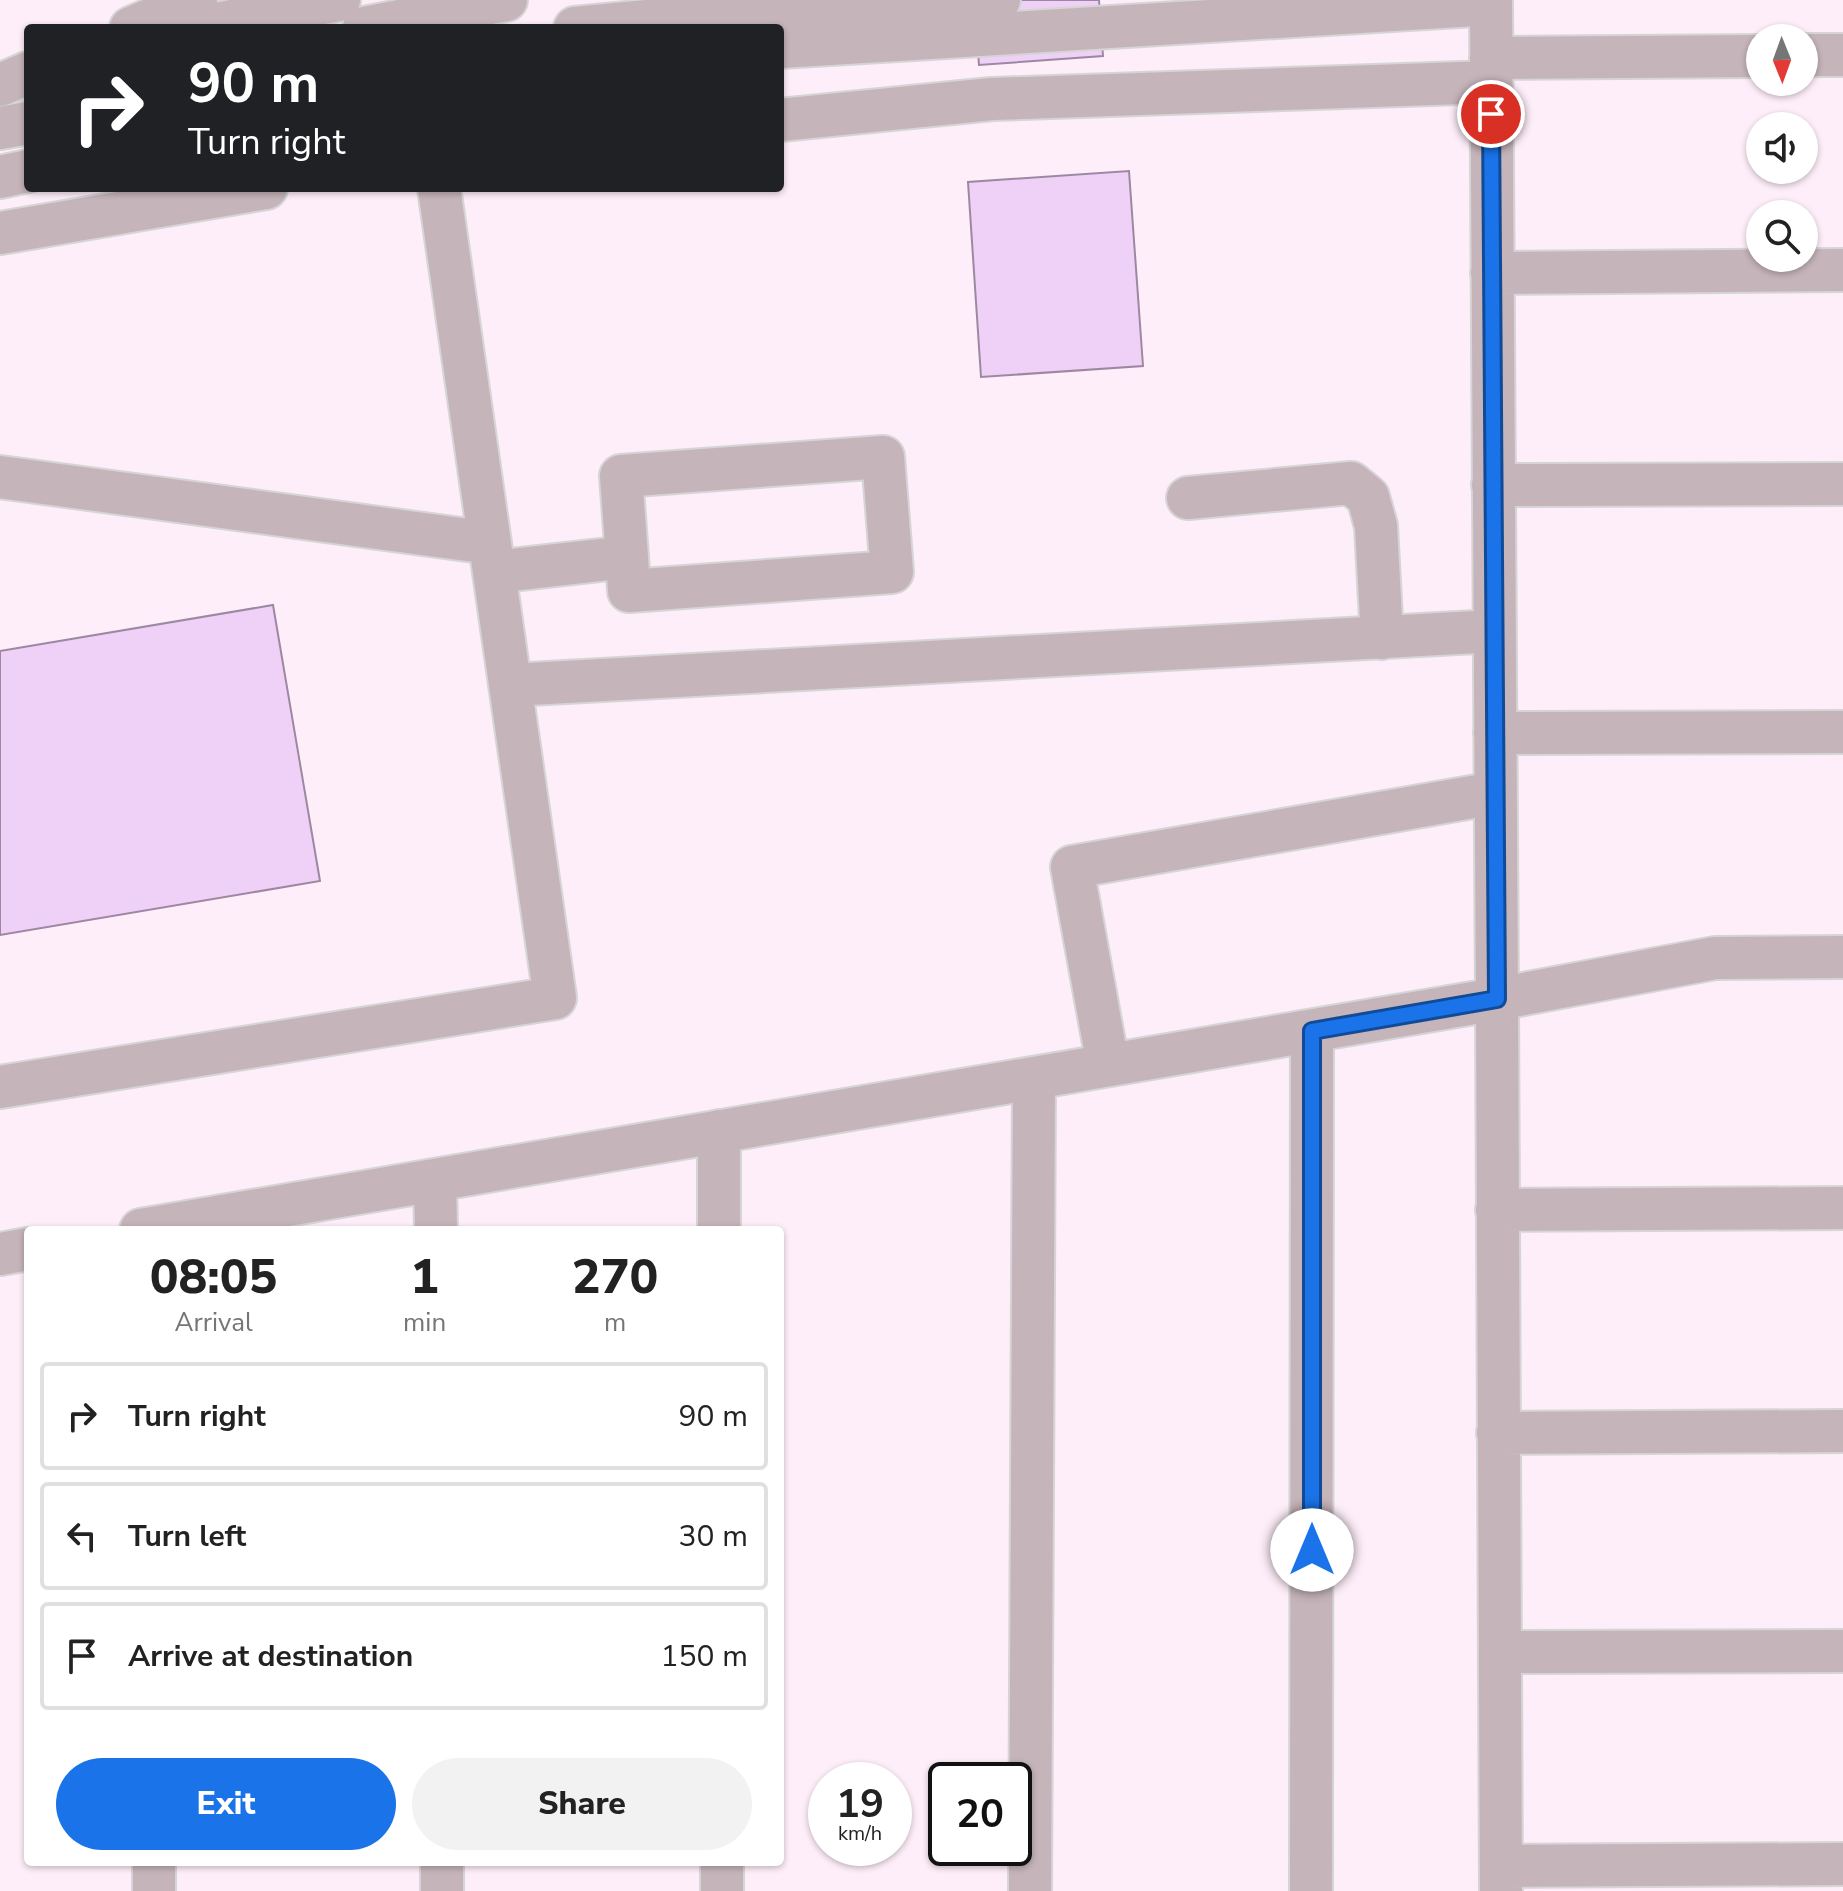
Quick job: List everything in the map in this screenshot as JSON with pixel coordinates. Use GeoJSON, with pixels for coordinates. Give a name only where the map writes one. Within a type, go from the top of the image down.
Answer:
{"type":"FeatureCollection","features":[{"type":"Feature","properties":{"kind":"street"},"geometry":{"type":"LineString","coordinates":[[140,24],[196,0]]}},
{"type":"Feature","properties":{"kind":"street"},"geometry":{"type":"LineString","coordinates":[[216,24],[339,0]]}},
{"type":"Feature","properties":{"kind":"street"},"geometry":{"type":"LineString","coordinates":[[384,24],[506,0]]}},
{"type":"Feature","properties":{"kind":"street"},"geometry":{"type":"LineString","coordinates":[[616,24],[999,0]]}},
{"type":"Feature","properties":{"kind":"street"},"geometry":{"type":"LineString","coordinates":[[784,47],[1491,2],[1501,1879],[1843,1864]]}},
{"type":"Feature","properties":{"kind":"street"},"geometry":{"type":"LineString","coordinates":[[1818,55],[1843,55]]}},
{"type":"Feature","properties":{"kind":"street"},"geometry":{"type":"LineString","coordinates":[[784,120],[992,99],[1746,57]]}},
{"type":"Feature","properties":{"kind":"street"},"geometry":{"type":"LineString","coordinates":[[0,85],[24,75]]}},
{"type":"Feature","properties":{"kind":"street"},"geometry":{"type":"LineString","coordinates":[[0,100],[24,96]]}},
{"type":"Feature","properties":{"kind":"street"},"geometry":{"type":"LineString","coordinates":[[0,128],[24,124]]}},
{"type":"Feature","properties":{"kind":"street"},"geometry":{"type":"LineString","coordinates":[[0,177],[24,172]]}},
{"type":"Feature","properties":{"kind":"street"},"geometry":{"type":"LineString","coordinates":[[0,233],[242,192]]}},
{"type":"Feature","properties":{"kind":"street"},"geometry":{"type":"LineString","coordinates":[[0,1087],[555,998],[440,192]]}},
{"type":"Feature","properties":{"kind":"street"},"geometry":{"type":"LineString","coordinates":[[1492,273],[1843,270]]}},
{"type":"Feature","properties":{"kind":"street"},"geometry":{"type":"LineString","coordinates":[[883,457],[892,572],[629,591],[627,557],[621,476],[883,457]]}},
{"type":"Feature","properties":{"kind":"street"},"geometry":{"type":"LineString","coordinates":[[0,477],[492,558],[627,557]]}},
{"type":"Feature","properties":{"kind":"street"},"geometry":{"type":"LineString","coordinates":[[1188,498],[1351,483],[1368,497],[1376,526],[1382,638]]}},
{"type":"Feature","properties":{"kind":"street"},"geometry":{"type":"LineString","coordinates":[[1493,485],[1843,484]]}},
{"type":"Feature","properties":{"kind":"street"},"geometry":{"type":"LineString","coordinates":[[511,685],[1494,631]]}},
{"type":"Feature","properties":{"kind":"street"},"geometry":{"type":"LineString","coordinates":[[1495,733],[1843,732]]}},
{"type":"Feature","properties":{"kind":"street"},"geometry":{"type":"LineString","coordinates":[[1108,1065],[1072,867],[1495,793]]}},
{"type":"Feature","properties":{"kind":"street"},"geometry":{"type":"LineString","coordinates":[[170,1226],[1497,999],[1715,958],[1843,957]]}},
{"type":"Feature","properties":{"kind":"street"},"geometry":{"type":"LineString","coordinates":[[1311,1891],[1312,1031]]}},
{"type":"Feature","properties":{"kind":"street"},"geometry":{"type":"LineString","coordinates":[[1030,1891],[1034,1078]]}},
{"type":"Feature","properties":{"kind":"street"},"geometry":{"type":"LineString","coordinates":[[719,1131],[719,1226]]}},
{"type":"Feature","properties":{"kind":"street"},"geometry":{"type":"LineString","coordinates":[[435,1180],[436,1226]]}},
{"type":"Feature","properties":{"kind":"street"},"geometry":{"type":"LineString","coordinates":[[1497,1210],[1843,1208]]}},
{"type":"Feature","properties":{"kind":"street"},"geometry":{"type":"LineString","coordinates":[[0,1254],[24,1250]]}},
{"type":"Feature","properties":{"kind":"street"},"geometry":{"type":"LineString","coordinates":[[1498,1433],[1843,1431]]}},
{"type":"Feature","properties":{"kind":"street"},"geometry":{"type":"LineString","coordinates":[[1500,1652],[1843,1651]]}},
{"type":"Feature","properties":{"kind":"street"},"geometry":{"type":"LineString","coordinates":[[154,1866],[154,1891]]}},
{"type":"Feature","properties":{"kind":"street"},"geometry":{"type":"LineString","coordinates":[[442,1866],[442,1891]]}},
{"type":"Feature","properties":{"kind":"street"},"geometry":{"type":"LineString","coordinates":[[722,1866],[722,1891]]}},
{"type":"Feature","properties":{"kind":"shaded area"},"geometry":{"type":"Polygon","coordinates":[[[0,0],[1843,0],[1843,1891],[0,1891],[0,0]]]}},
{"type":"Feature","properties":{"kind":"building"},"geometry":{"type":"Polygon","coordinates":[[[974,0],[1099,0],[1103,56],[979,65],[974,0]]]}},
{"type":"Feature","properties":{"kind":"building"},"geometry":{"type":"Polygon","coordinates":[[[1129,171],[1143,366],[981,377],[968,182],[1129,171]]]}},
{"type":"Feature","properties":{"kind":"building"},"geometry":{"type":"Polygon","coordinates":[[[273,605],[320,881],[0,935],[0,651],[273,605]]]}},
{"type":"Feature","properties":{"kind":"route"},"geometry":{"type":"LineString","coordinates":[[1312,1550],[1312,1031],[1497,999],[1491,114]]}}]}
